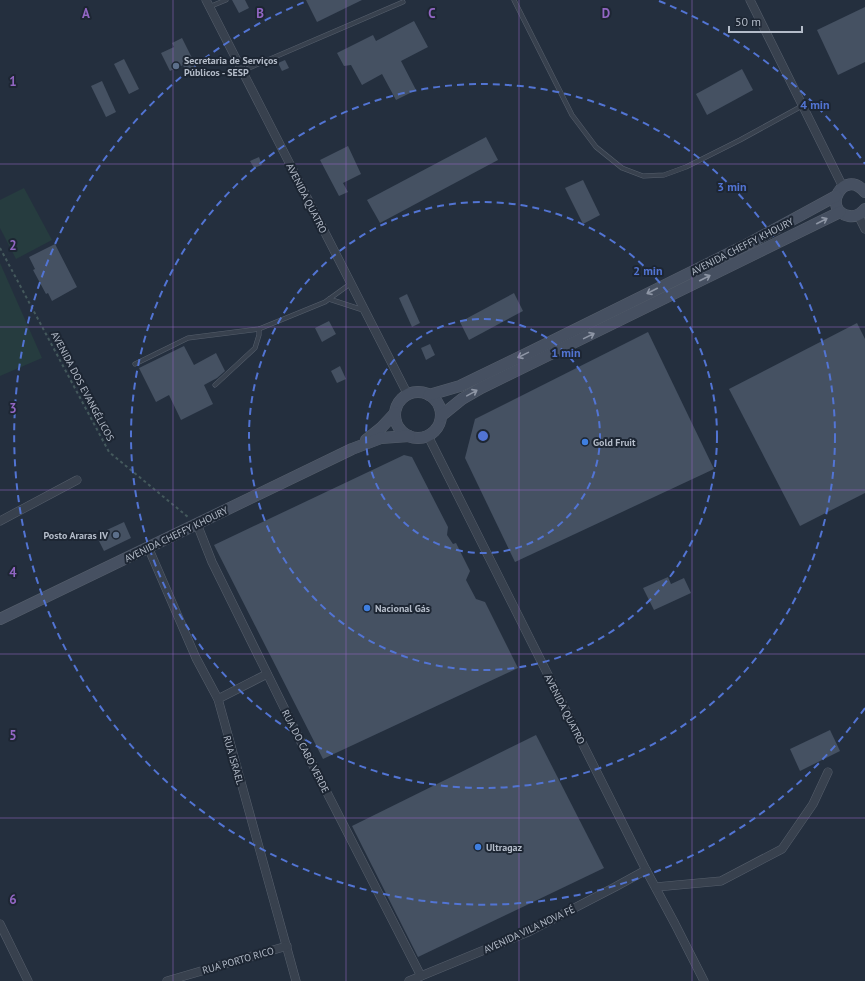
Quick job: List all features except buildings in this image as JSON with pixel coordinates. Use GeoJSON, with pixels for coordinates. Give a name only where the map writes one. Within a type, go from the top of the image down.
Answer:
{"type":"FeatureCollection","features":[{"type":"Feature","properties":{"kind":"main road"},"geometry":{"type":"LineString","coordinates":[[862,212],[849,216],[840,212],[836,204],[836,196],[843,186],[851,184],[860,183],[860,187],[865,192]]}},
{"type":"Feature","properties":{"kind":"main road","name":"AVENIDA CHEFFY KHOURY"},"geometry":{"type":"LineString","coordinates":[[429,395],[460,386],[521,357],[744,246],[836,196]]}},
{"type":"Feature","properties":{"kind":"main road","name":"AVENIDA CHEFFY KHOURY"},"geometry":{"type":"LineString","coordinates":[[441,416],[462,399],[481,388],[840,212]]}},
{"type":"Feature","properties":{"kind":"main road"},"geometry":{"type":"LineString","coordinates":[[415,392],[429,395],[438,404],[441,416],[439,424],[428,436],[415,438],[409,436],[399,428],[396,420],[397,406],[408,395],[415,392]]}},
{"type":"Feature","properties":{"kind":"main road"},"geometry":{"type":"LineString","coordinates":[[352,449],[381,428],[396,413]]}},
{"type":"Feature","properties":{"kind":"main road"},"geometry":{"type":"LineString","coordinates":[[352,449],[380,438],[409,436]]}},
{"type":"Feature","properties":{"kind":"main road","name":"AVENIDA CHEFFY KHOURY"},"geometry":{"type":"LineString","coordinates":[[0,619],[352,449]]}},
{"type":"Feature","properties":{"kind":"street"},"geometry":{"type":"LineString","coordinates":[[750,0],[843,186]]}},
{"type":"Feature","properties":{"kind":"street","name":"AVENIDA QUATRO"},"geometry":{"type":"LineString","coordinates":[[208,3],[350,284],[408,395]]}},
{"type":"Feature","properties":{"kind":"street"},"geometry":{"type":"LineString","coordinates":[[862,212],[865,229]]}},
{"type":"Feature","properties":{"kind":"street","name":"AVENIDA QUATRO"},"geometry":{"type":"LineString","coordinates":[[428,436],[646,870],[704,981]]}},
{"type":"Feature","properties":{"kind":"street"},"geometry":{"type":"LineString","coordinates":[[0,521],[78,480]]}},
{"type":"Feature","properties":{"kind":"street","name":"RUA DO CABO VERDE"},"geometry":{"type":"LineString","coordinates":[[197,524],[212,562],[267,674],[421,976]]}},
{"type":"Feature","properties":{"kind":"street","name":"RUA ISRAEL"},"geometry":{"type":"LineString","coordinates":[[148,547],[196,658],[218,699],[296,981]]}},
{"type":"Feature","properties":{"kind":"street"},"geometry":{"type":"LineString","coordinates":[[218,699],[267,674]]}},
{"type":"Feature","properties":{"kind":"street"},"geometry":{"type":"LineString","coordinates":[[656,888],[721,881],[782,849],[813,804],[828,772]]}},
{"type":"Feature","properties":{"kind":"street","name":"AVENIDA VILA NOVA FÉ"},"geometry":{"type":"LineString","coordinates":[[409,981],[528,932],[646,870]]}},
{"type":"Feature","properties":{"kind":"street"},"geometry":{"type":"LineString","coordinates":[[0,924],[28,981]]}},
{"type":"Feature","properties":{"kind":"street","name":"RUA PORTO RICO"},"geometry":{"type":"LineString","coordinates":[[167,981],[287,946]]}},
{"type":"Feature","properties":{"kind":"lane"},"geometry":{"type":"LineString","coordinates":[[208,3],[226,0]]}},
{"type":"Feature","properties":{"kind":"lane"},"geometry":{"type":"LineString","coordinates":[[514,0],[572,115],[596,147],[622,168],[643,176],[664,175],[692,164],[740,140],[802,105]]}},
{"type":"Feature","properties":{"kind":"lane"},"geometry":{"type":"LineString","coordinates":[[242,71],[403,2]]}},
{"type":"Feature","properties":{"kind":"lane"},"geometry":{"type":"LineString","coordinates":[[135,364],[188,338],[259,329],[324,302],[350,284]]}},
{"type":"Feature","properties":{"kind":"lane"},"geometry":{"type":"LineString","coordinates":[[329,299],[364,310]]}},
{"type":"Feature","properties":{"kind":"lane"},"geometry":{"type":"LineString","coordinates":[[215,385],[255,348],[259,335],[259,329]]}},
{"type":"Feature","properties":{"kind":"path","name":"AVENIDA DOS EVANGÉLICOS"},"geometry":{"type":"LineString","coordinates":[[0,248],[109,452],[197,524]]}},
{"type":"Feature","properties":{"kind":"green space"},"geometry":{"type":"Polygon","coordinates":[[[24,188],[52,240],[16,259],[0,228],[0,200],[24,188]]]}},
{"type":"Feature","properties":{"kind":"green space"},"geometry":{"type":"Polygon","coordinates":[[[0,263],[42,358],[0,376],[0,263]]]}},
{"type":"Feature","properties":{"kind":"place","name":"Secretaria de Serviços Públicos - SESP"},"geometry":{"type":"Point","coordinates":[176,66]}},
{"type":"Feature","properties":{"kind":"place","name":"Gold Fruit"},"geometry":{"type":"Point","coordinates":[585,442]}},
{"type":"Feature","properties":{"kind":"place","name":"Posto Araras IV"},"geometry":{"type":"Point","coordinates":[116,535]}},
{"type":"Feature","properties":{"kind":"place","name":"Nacional Gás"},"geometry":{"type":"Point","coordinates":[367,608]}},
{"type":"Feature","properties":{"kind":"place","name":"Ultragaz"},"geometry":{"type":"Point","coordinates":[478,847]}}]}
